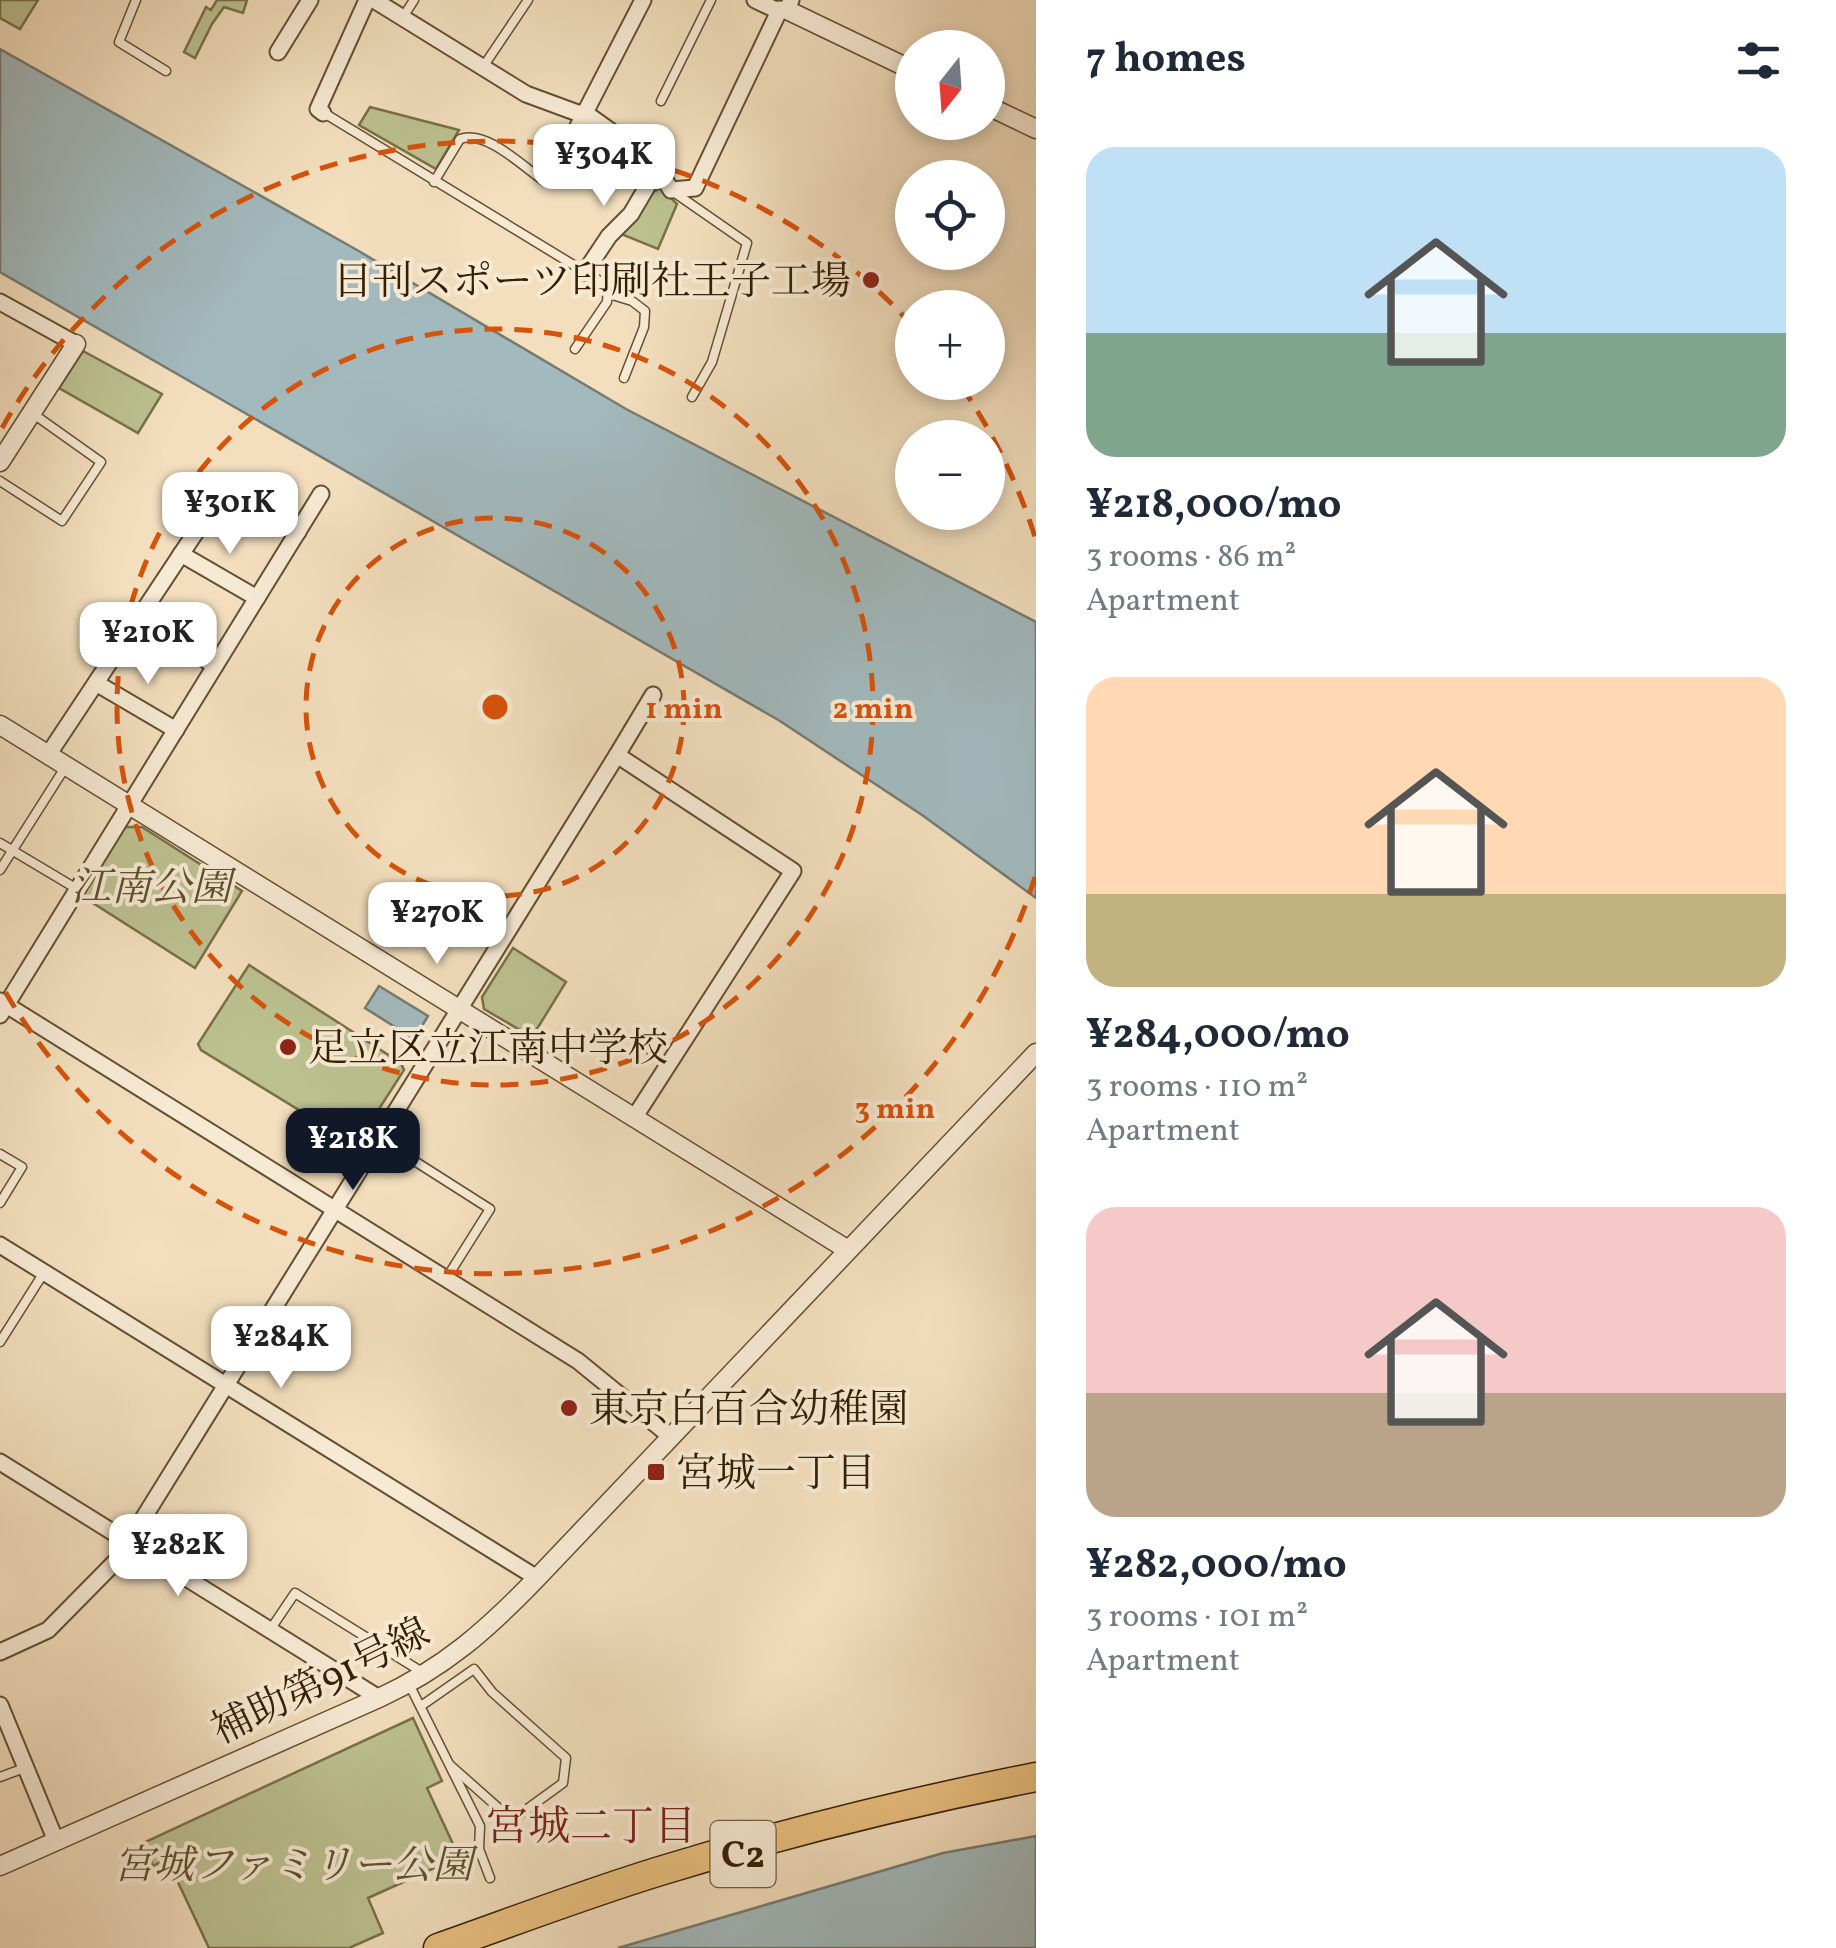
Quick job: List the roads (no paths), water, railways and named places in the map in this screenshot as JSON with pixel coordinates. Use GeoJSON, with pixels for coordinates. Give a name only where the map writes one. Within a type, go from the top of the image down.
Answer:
{"type":"FeatureCollection","features":[{"type":"Feature","properties":{"kind":"highway","name":"C2"},"geometry":{"type":"LineString","coordinates":[[438,1948],[726,1852],[878,1811],[1036,1781]]}},
{"type":"Feature","properties":{"kind":"highway","name":"C2"},"geometry":{"type":"LineString","coordinates":[[458,1948],[728,1858],[1036,1781]]}},
{"type":"Feature","properties":{"kind":"street"},"geometry":{"type":"LineString","coordinates":[[278,52],[310,0]]}},
{"type":"Feature","properties":{"kind":"street"},"geometry":{"type":"LineString","coordinates":[[324,113],[318,109],[371,0],[526,94],[584,113],[632,144],[658,168],[671,190],[695,188],[786,6]]}},
{"type":"Feature","properties":{"kind":"street"},"geometry":{"type":"LineString","coordinates":[[546,176],[562,156],[643,0]]}},
{"type":"Feature","properties":{"kind":"street"},"geometry":{"type":"LineString","coordinates":[[756,0],[786,6],[895,61]]}},
{"type":"Feature","properties":{"kind":"street"},"geometry":{"type":"LineString","coordinates":[[1005,114],[1036,129]]}},
{"type":"Feature","properties":{"kind":"street"},"geometry":{"type":"LineString","coordinates":[[585,272],[609,236],[632,214],[658,168]]}},
{"type":"Feature","properties":{"kind":"street"},"geometry":{"type":"LineString","coordinates":[[0,302],[76,344],[0,462]]}},
{"type":"Feature","properties":{"kind":"street"},"geometry":{"type":"LineString","coordinates":[[48,755],[225,488],[298,532]]}},
{"type":"Feature","properties":{"kind":"street"},"geometry":{"type":"LineString","coordinates":[[320,494],[2,1007],[578,1361],[670,1436]]}},
{"type":"Feature","properties":{"kind":"street"},"geometry":{"type":"LineString","coordinates":[[181,554],[256,598]]}},
{"type":"Feature","properties":{"kind":"street"},"geometry":{"type":"LineString","coordinates":[[140,618],[215,666]]}},
{"type":"Feature","properties":{"kind":"street"},"geometry":{"type":"LineString","coordinates":[[96,683],[176,730]]}},
{"type":"Feature","properties":{"kind":"street"},"geometry":{"type":"LineString","coordinates":[[0,1652],[48,1630],[118,1559],[653,695]]}},
{"type":"Feature","properties":{"kind":"street"},"geometry":{"type":"LineString","coordinates":[[1,727],[848,1250]]}},
{"type":"Feature","properties":{"kind":"street"},"geometry":{"type":"LineString","coordinates":[[617,755],[794,871],[634,1118]]}},
{"type":"Feature","properties":{"kind":"street","name":"補助第91号線"},"geometry":{"type":"LineString","coordinates":[[0,1866],[379,1698],[417,1679],[473,1641],[1036,1053]]}},
{"type":"Feature","properties":{"kind":"street"},"geometry":{"type":"LineString","coordinates":[[0,1245],[537,1578]]}},
{"type":"Feature","properties":{"kind":"street"},"geometry":{"type":"LineString","coordinates":[[0,1462],[379,1698]]}},
{"type":"Feature","properties":{"kind":"street"},"geometry":{"type":"LineString","coordinates":[[0,1705],[56,1841]]}},
{"type":"Feature","properties":{"kind":"lane"},"geometry":{"type":"LineString","coordinates":[[136,0],[119,42],[166,71]]}},
{"type":"Feature","properties":{"kind":"lane"},"geometry":{"type":"LineString","coordinates":[[403,17],[414,0]]}},
{"type":"Feature","properties":{"kind":"lane"},"geometry":{"type":"LineString","coordinates":[[483,67],[528,0]]}},
{"type":"Feature","properties":{"kind":"lane"},"geometry":{"type":"LineString","coordinates":[[661,101],[711,0]]}},
{"type":"Feature","properties":{"kind":"lane"},"geometry":{"type":"LineString","coordinates":[[324,113],[608,286],[607,302],[575,349]]}},
{"type":"Feature","properties":{"kind":"lane"},"geometry":{"type":"LineString","coordinates":[[434,182],[460,139],[468,136],[484,140],[544,181],[546,176]]}},
{"type":"Feature","properties":{"kind":"lane"},"geometry":{"type":"LineString","coordinates":[[671,190],[748,243],[712,362],[692,397]]}},
{"type":"Feature","properties":{"kind":"lane"},"geometry":{"type":"LineString","coordinates":[[609,294],[645,311],[644,327],[624,378]]}},
{"type":"Feature","properties":{"kind":"lane"},"geometry":{"type":"LineString","coordinates":[[0,481],[62,522],[101,462],[32,413]]}},
{"type":"Feature","properties":{"kind":"lane"},"geometry":{"type":"LineString","coordinates":[[0,870],[66,766]]}},
{"type":"Feature","properties":{"kind":"lane"},"geometry":{"type":"LineString","coordinates":[[0,843],[77,890]]}},
{"type":"Feature","properties":{"kind":"lane"},"geometry":{"type":"LineString","coordinates":[[380,1140],[490,1209],[446,1279]]}},
{"type":"Feature","properties":{"kind":"lane"},"geometry":{"type":"LineString","coordinates":[[0,1154],[22,1168],[0,1202]]}},
{"type":"Feature","properties":{"kind":"lane"},"geometry":{"type":"LineString","coordinates":[[0,1342],[44,1273]]}},
{"type":"Feature","properties":{"kind":"lane"},"geometry":{"type":"LineString","coordinates":[[270,1630],[295,1593],[417,1679],[421,1706],[480,1826],[478,1850],[490,1878]]}},
{"type":"Feature","properties":{"kind":"lane"},"geometry":{"type":"LineString","coordinates":[[421,1706],[474,1669],[492,1692],[566,1758],[563,1782],[512,1820],[450,1765]]}},
{"type":"Feature","properties":{"kind":"lane"},"geometry":{"type":"LineString","coordinates":[[0,1777],[26,1767]]}},
{"type":"Feature","properties":{"kind":"water"},"geometry":{"type":"Polygon","coordinates":[[[0,49],[357,250],[626,409],[1036,622],[1036,898],[922,815],[780,721],[0,272],[0,49]]]}},
{"type":"Feature","properties":{"kind":"water"},"geometry":{"type":"Polygon","coordinates":[[[379,986],[428,1016],[414,1039],[365,1008],[379,986]]]}},
{"type":"Feature","properties":{"kind":"water"},"geometry":{"type":"Polygon","coordinates":[[[1036,1836],[1036,1948],[618,1948],[943,1853],[1036,1836]]]}},
{"type":"Feature","properties":{"kind":"place","name":"日刊スポーツ印刷社王子工場"},"geometry":{"type":"Point","coordinates":[871,280]}},
{"type":"Feature","properties":{"kind":"place","name":"足立区立江南中学校"},"geometry":{"type":"Point","coordinates":[288,1047]}},
{"type":"Feature","properties":{"kind":"place","name":"東京白百合幼稚園"},"geometry":{"type":"Point","coordinates":[569,1408]}},
{"type":"Feature","properties":{"kind":"place","name":"宮城一丁目"},"geometry":{"type":"Point","coordinates":[656,1472]}},
{"type":"Feature","properties":{"kind":"district","name":"宮城二丁目"},"geometry":{"type":"Point","coordinates":[591,1825]}},
{"type":"Feature","properties":{"kind":"park label","name":"江南公園"},"geometry":{"type":"Point","coordinates":[151,886]}},
{"type":"Feature","properties":{"kind":"park label","name":"宮城ファミリー公園"},"geometry":{"type":"Point","coordinates":[293,1864]}}]}
